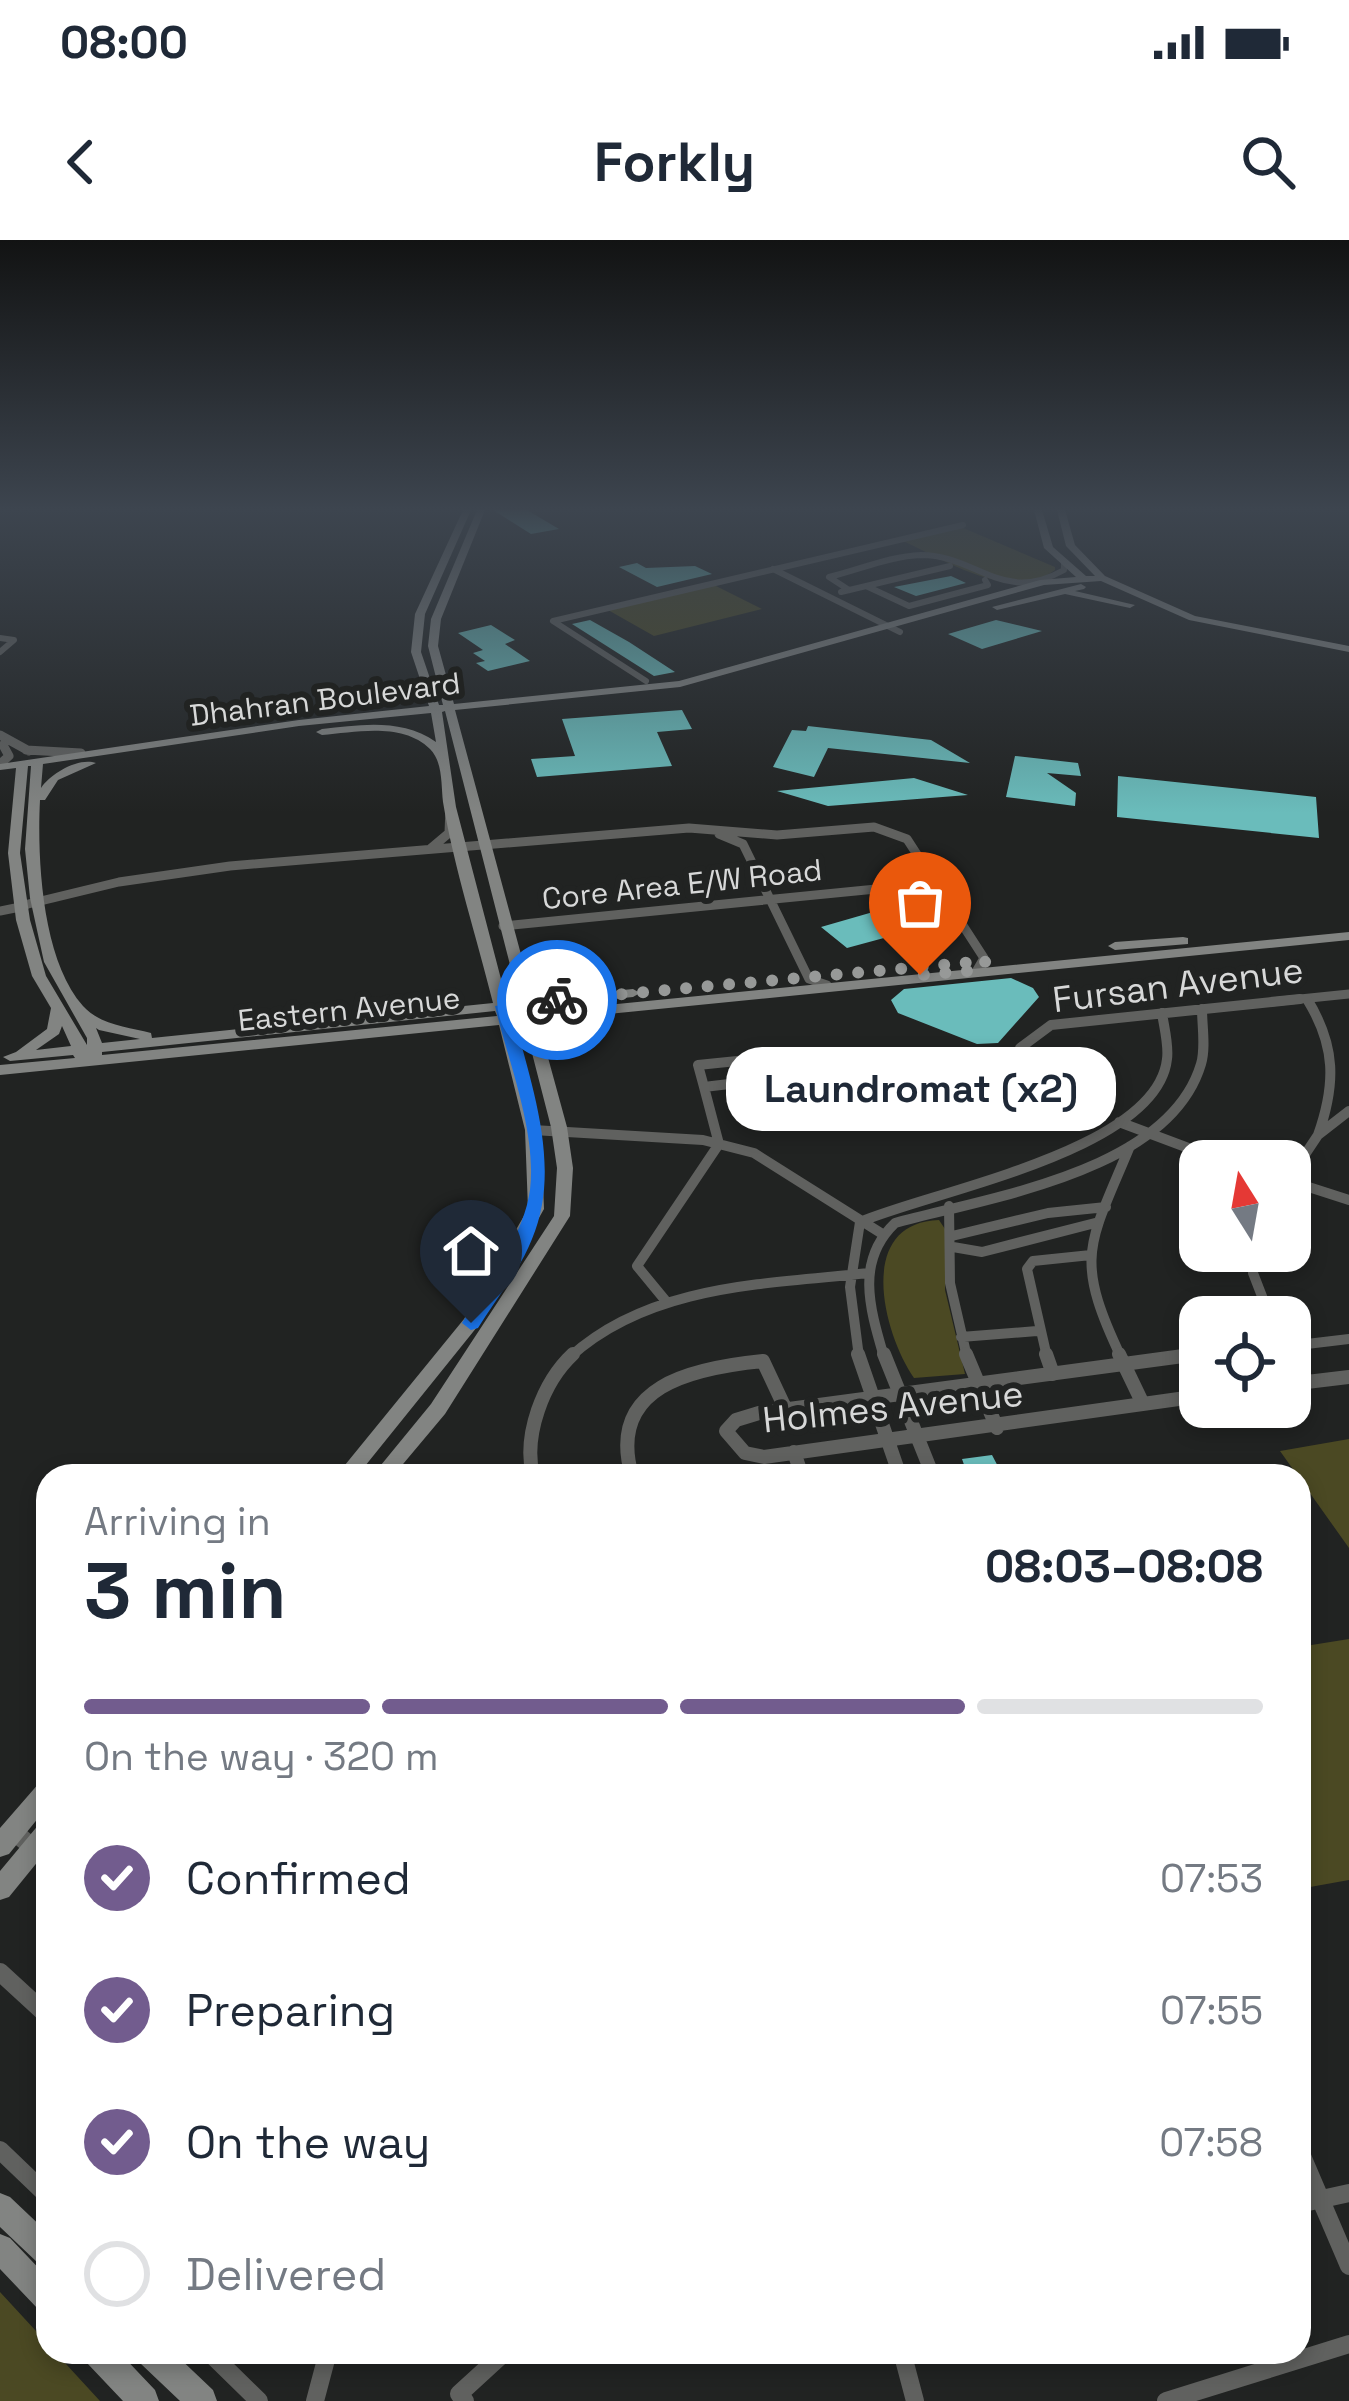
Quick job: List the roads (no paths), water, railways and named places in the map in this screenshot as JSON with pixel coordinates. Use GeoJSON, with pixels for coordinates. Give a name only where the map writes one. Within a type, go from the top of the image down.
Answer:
{"type":"FeatureCollection","features":[{"type":"Feature","properties":{"kind":"main road"},"geometry":{"type":"LineString","coordinates":[[392,1464],[438,1408],[562,1216],[566,1168],[460,741],[416,652],[416,628],[423,611]]}},
{"type":"Feature","properties":{"kind":"main road"},"geometry":{"type":"LineString","coordinates":[[356,1464],[471,1323],[523,1241],[539,1189],[533,1130],[451,806],[443,687],[433,646],[439,611]]}},
{"type":"Feature","properties":{"kind":"main road","name":"Dhahran Boulevard"},"geometry":{"type":"LineString","coordinates":[[92,758],[342,718],[444,712],[680,684],[952,611]]}},
{"type":"Feature","properties":{"kind":"main road"},"geometry":{"type":"LineString","coordinates":[[0,765],[318,732],[444,712],[488,712],[707,688],[898,628],[976,611]]}},
{"type":"Feature","properties":{"kind":"main road"},"geometry":{"type":"LineString","coordinates":[[1148,611],[1227,636],[1349,653]]}},
{"type":"Feature","properties":{"kind":"main road"},"geometry":{"type":"LineString","coordinates":[[1173,611],[1317,648]]}},
{"type":"Feature","properties":{"kind":"main road"},"geometry":{"type":"LineString","coordinates":[[342,718],[403,704],[417,696],[426,679]]}},
{"type":"Feature","properties":{"kind":"main road"},"geometry":{"type":"LineString","coordinates":[[443,687],[462,699],[507,703]]}},
{"type":"Feature","properties":{"kind":"main road"},"geometry":{"type":"LineString","coordinates":[[460,741],[466,721],[488,712]]}},
{"type":"Feature","properties":{"kind":"main road"},"geometry":{"type":"LineString","coordinates":[[318,732],[412,731],[434,743],[447,764]]}},
{"type":"Feature","properties":{"kind":"main road"},"geometry":{"type":"LineString","coordinates":[[35,806],[55,778],[92,758]]}},
{"type":"Feature","properties":{"kind":"main road"},"geometry":{"type":"LineString","coordinates":[[0,778],[30,764]]}},
{"type":"Feature","properties":{"kind":"main road"},"geometry":{"type":"LineString","coordinates":[[30,764],[19,802],[14,853],[20,906],[39,976],[67,1006],[115,1031],[199,1037]]}},
{"type":"Feature","properties":{"kind":"main road"},"geometry":{"type":"LineString","coordinates":[[30,764],[35,806],[31,862],[38,901],[51,962],[88,1055]]}},
{"type":"Feature","properties":{"kind":"main road"},"geometry":{"type":"LineString","coordinates":[[0,790],[19,802]]}},
{"type":"Feature","properties":{"kind":"main road","name":"Eastern Avenue"},"geometry":{"type":"LineString","coordinates":[[2,1062],[504,1013],[807,976],[1349,932]]}},
{"type":"Feature","properties":{"kind":"main road","name":"Eastern Avenue"},"geometry":{"type":"LineString","coordinates":[[525,1010],[827,985],[981,964]]}},
{"type":"Feature","properties":{"kind":"main road"},"geometry":{"type":"LineString","coordinates":[[2,1062],[46,1039],[67,1006]]}},
{"type":"Feature","properties":{"kind":"main road","name":"Eastern Avenue"},"geometry":{"type":"LineString","coordinates":[[88,1055],[199,1037],[504,1013]]}},
{"type":"Feature","properties":{"kind":"main road"},"geometry":{"type":"LineString","coordinates":[[7,1838],[36,1803]]}},
{"type":"Feature","properties":{"kind":"main road"},"geometry":{"type":"LineString","coordinates":[[0,1889],[36,1853]]}},
{"type":"Feature","properties":{"kind":"main road"},"geometry":{"type":"LineString","coordinates":[[0,2207],[36,2242]]}},
{"type":"Feature","properties":{"kind":"main road"},"geometry":{"type":"LineString","coordinates":[[0,2248],[36,2286]]}},
{"type":"Feature","properties":{"kind":"main road"},"geometry":{"type":"LineString","coordinates":[[109,2364],[144,2401]]}},
{"type":"Feature","properties":{"kind":"main road"},"geometry":{"type":"LineString","coordinates":[[163,2364],[202,2401]]}},
{"type":"Feature","properties":{"kind":"street"},"geometry":{"type":"LineString","coordinates":[[596,611],[553,621],[567,635],[646,681]]}},
{"type":"Feature","properties":{"kind":"street"},"geometry":{"type":"LineString","coordinates":[[863,611],[898,628]]}},
{"type":"Feature","properties":{"kind":"street"},"geometry":{"type":"LineString","coordinates":[[0,638],[14,640],[0,652]]}},
{"type":"Feature","properties":{"kind":"street"},"geometry":{"type":"LineString","coordinates":[[1,741],[30,764],[92,758]]}},
{"type":"Feature","properties":{"kind":"street"},"geometry":{"type":"LineString","coordinates":[[0,765],[9,756],[1,741]]}},
{"type":"Feature","properties":{"kind":"street"},"geometry":{"type":"LineString","coordinates":[[424,852],[449,833],[451,806]]}},
{"type":"Feature","properties":{"kind":"street"},"geometry":{"type":"LineString","coordinates":[[486,850],[705,827],[777,836],[890,830],[907,839],[937,883],[981,964]]}},
{"type":"Feature","properties":{"kind":"street"},"geometry":{"type":"LineString","coordinates":[[38,901],[203,876],[718,834],[738,839],[807,976],[827,985]]}},
{"type":"Feature","properties":{"kind":"street"},"geometry":{"type":"LineString","coordinates":[[748,855],[758,841],[777,836]]}},
{"type":"Feature","properties":{"kind":"street"},"geometry":{"type":"LineString","coordinates":[[0,910],[183,872],[463,852]]}},
{"type":"Feature","properties":{"kind":"street","name":"Core Area E/W Road"},"geometry":{"type":"LineString","coordinates":[[503,926],[937,883]]}},
{"type":"Feature","properties":{"kind":"street","name":"Fursan Avenue"},"geometry":{"type":"LineString","coordinates":[[1020,1048],[1051,1025],[1349,994]]}},
{"type":"Feature","properties":{"kind":"street"},"geometry":{"type":"LineString","coordinates":[[1306,999],[1323,1023],[1343,1080],[1329,1121],[1311,1146]]}},
{"type":"Feature","properties":{"kind":"street"},"geometry":{"type":"LineString","coordinates":[[928,1464],[878,1333],[869,1274],[875,1244],[896,1223],[1071,1175],[1150,1135],[1194,1086],[1207,1033],[1202,1009]]}},
{"type":"Feature","properties":{"kind":"street"},"geometry":{"type":"LineString","coordinates":[[896,1464],[852,1328],[847,1276],[860,1222],[887,1206],[1060,1157],[1117,1121],[1163,1078],[1169,1045],[1162,1013]]}},
{"type":"Feature","properties":{"kind":"street"},"geometry":{"type":"LineString","coordinates":[[702,1088],[796,1076],[805,1066],[786,1056],[698,1065],[702,1088],[719,1144]]}},
{"type":"Feature","properties":{"kind":"street"},"geometry":{"type":"LineString","coordinates":[[1329,1121],[1349,1112]]}},
{"type":"Feature","properties":{"kind":"street"},"geometry":{"type":"LineString","coordinates":[[1117,1121],[1179,1145]]}},
{"type":"Feature","properties":{"kind":"street"},"geometry":{"type":"LineString","coordinates":[[1329,1121],[1349,1129]]}},
{"type":"Feature","properties":{"kind":"street"},"geometry":{"type":"LineString","coordinates":[[533,1130],[559,1127],[719,1144],[754,1153],[884,1235]]}},
{"type":"Feature","properties":{"kind":"street"},"geometry":{"type":"LineString","coordinates":[[665,1300],[637,1266],[719,1144]]}},
{"type":"Feature","properties":{"kind":"street"},"geometry":{"type":"LineString","coordinates":[[1130,1146],[1091,1248],[1091,1294],[1143,1404]]}},
{"type":"Feature","properties":{"kind":"street"},"geometry":{"type":"LineString","coordinates":[[1311,1186],[1349,1200]]}},
{"type":"Feature","properties":{"kind":"street"},"geometry":{"type":"LineString","coordinates":[[949,1206],[953,1241],[949,1278],[961,1337],[998,1428]]}},
{"type":"Feature","properties":{"kind":"street"},"geometry":{"type":"LineString","coordinates":[[953,1241],[1059,1212],[1106,1207]]}},
{"type":"Feature","properties":{"kind":"street"},"geometry":{"type":"LineString","coordinates":[[1059,1212],[1091,1248]]}},
{"type":"Feature","properties":{"kind":"street"},"geometry":{"type":"LineString","coordinates":[[953,1241],[982,1252],[1099,1222]]}},
{"type":"Feature","properties":{"kind":"street"},"geometry":{"type":"LineString","coordinates":[[1053,1374],[1036,1331],[1027,1269],[1034,1261],[1091,1248]]}},
{"type":"Feature","properties":{"kind":"street"},"geometry":{"type":"LineString","coordinates":[[527,1464],[528,1446],[548,1384],[591,1340],[665,1300],[869,1274]]}},
{"type":"Feature","properties":{"kind":"street"},"geometry":{"type":"LineString","coordinates":[[961,1337],[1036,1331]]}},
{"type":"Feature","properties":{"kind":"street"},"geometry":{"type":"LineString","coordinates":[[1311,1344],[1349,1339]]}},
{"type":"Feature","properties":{"kind":"street","name":"Holmes Avenue"},"geometry":{"type":"LineString","coordinates":[[1179,1356],[1122,1361],[979,1388],[786,1410],[736,1420],[726,1431],[745,1453],[764,1457],[998,1428],[1179,1399]]}},
{"type":"Feature","properties":{"kind":"street"},"geometry":{"type":"LineString","coordinates":[[629,1464],[623,1443],[629,1418],[671,1384],[715,1364],[763,1361],[786,1410]]}},
{"type":"Feature","properties":{"kind":"street"},"geometry":{"type":"LineString","coordinates":[[1311,1382],[1349,1377]]}},
{"type":"Feature","properties":{"kind":"street"},"geometry":{"type":"LineString","coordinates":[[794,1452],[798,1464]]}},
{"type":"Feature","properties":{"kind":"street"},"geometry":{"type":"LineString","coordinates":[[0,1972],[36,2005]]}},
{"type":"Feature","properties":{"kind":"street"},"geometry":{"type":"LineString","coordinates":[[0,2150],[36,2184]]}},
{"type":"Feature","properties":{"kind":"street"},"geometry":{"type":"LineString","coordinates":[[1311,2202],[1349,2193]]}},
{"type":"Feature","properties":{"kind":"street"},"geometry":{"type":"LineString","coordinates":[[1311,2205],[1349,2266]]}},
{"type":"Feature","properties":{"kind":"street"},"geometry":{"type":"LineString","coordinates":[[1311,2356],[1349,2344]]}},
{"type":"Feature","properties":{"kind":"street"},"geometry":{"type":"LineString","coordinates":[[221,2364],[260,2401]]}},
{"type":"Feature","properties":{"kind":"street"},"geometry":{"type":"LineString","coordinates":[[315,2401],[325,2364]]}},
{"type":"Feature","properties":{"kind":"street"},"geometry":{"type":"LineString","coordinates":[[465,2401],[459,2394],[492,2364]]}},
{"type":"Feature","properties":{"kind":"street"},"geometry":{"type":"LineString","coordinates":[[905,2364],[915,2401]]}},
{"type":"Feature","properties":{"kind":"street"},"geometry":{"type":"LineString","coordinates":[[1166,2401],[1285,2364]]}},
{"type":"Feature","properties":{"kind":"place","name":"Laundromat (x2)"},"geometry":{"type":"Point","coordinates":[920,975]}}]}
